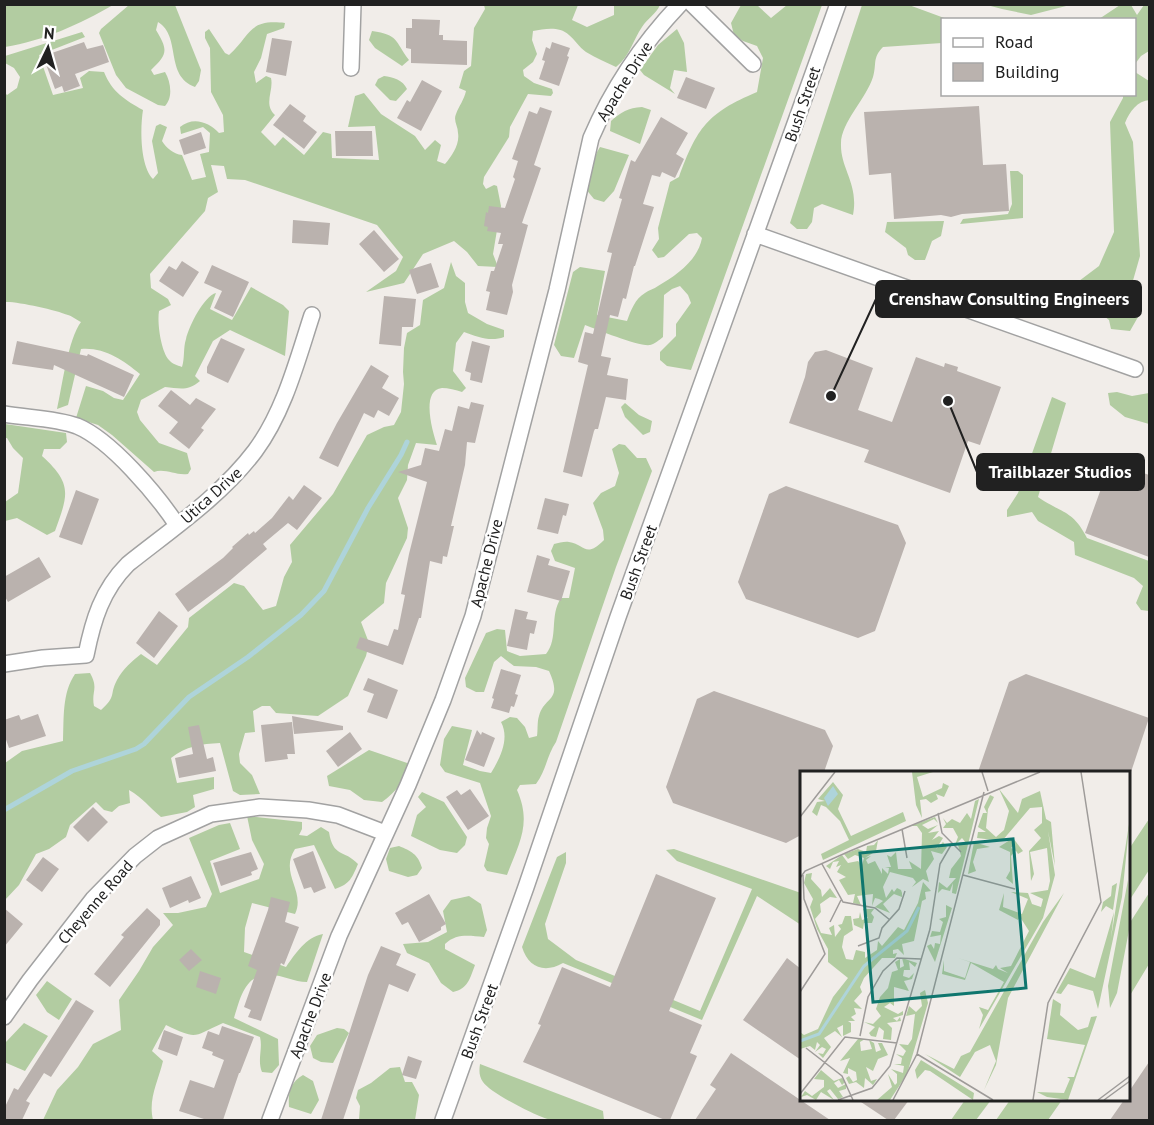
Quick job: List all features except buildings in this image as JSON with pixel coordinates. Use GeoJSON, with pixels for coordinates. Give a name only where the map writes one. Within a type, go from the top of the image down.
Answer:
{"type":"FeatureCollection","features":[{"type":"Feature","properties":{"kind":"street"},"geometry":{"type":"LineString","coordinates":[[351,68],[353,4]]}},
{"type":"Feature","properties":{"kind":"street","name":"Apache Drive"},"geometry":{"type":"LineString","coordinates":[[270,1120],[339,936],[443,700],[473,616],[557,290],[591,138],[600,117],[628,71],[650,38],[680,4]]}},
{"type":"Feature","properties":{"kind":"street"},"geometry":{"type":"LineString","coordinates":[[692,4],[753,64]]}},
{"type":"Feature","properties":{"kind":"street","name":"Bush Street"},"geometry":{"type":"LineString","coordinates":[[443,1120],[526,887],[618,617],[838,4]]}},
{"type":"Feature","properties":{"kind":"street"},"geometry":{"type":"LineString","coordinates":[[755,234],[1135,369]]}},
{"type":"Feature","properties":{"kind":"street","name":"Utica Drive"},"geometry":{"type":"LineString","coordinates":[[4,664],[43,657],[86,655],[95,616],[117,575],[225,485],[256,449],[276,414],[312,315]]}},
{"type":"Feature","properties":{"kind":"street"},"geometry":{"type":"LineString","coordinates":[[4,414],[77,426],[93,435],[131,469],[164,506],[177,525]]}},
{"type":"Feature","properties":{"kind":"street","name":"Cheyenne Road"},"geometry":{"type":"LineString","coordinates":[[4,1017],[93,899],[135,856],[158,838],[211,814],[260,807],[308,810],[338,815],[385,833]]}},
{"type":"Feature","properties":{"kind":"green space"},"geometry":{"type":"Polygon","coordinates":[[[1070,4],[1031,15],[987,5],[1070,4]]]}},
{"type":"Feature","properties":{"kind":"green space"},"geometry":{"type":"Polygon","coordinates":[[[4,5],[113,5],[61,31],[33,41],[5,47],[4,5]]]}},
{"type":"Feature","properties":{"kind":"green space"},"geometry":{"type":"Polygon","coordinates":[[[129,5],[175,5],[201,70],[195,87],[185,81],[176,65],[170,37],[158,22],[156,30],[163,42],[164,52],[161,60],[151,70],[154,75],[165,72],[167,76],[170,94],[165,106],[158,105],[126,88],[116,75],[99,33],[129,5]]]}},
{"type":"Feature","properties":{"kind":"green space"},"geometry":{"type":"Polygon","coordinates":[[[484,5],[578,5],[572,20],[587,27],[614,15],[614,5],[660,5],[642,27],[628,53],[616,67],[586,52],[561,30],[533,31],[532,40],[537,54],[533,62],[523,70],[524,76],[534,83],[552,89],[553,93],[551,96],[528,94],[510,127],[509,137],[484,177],[483,184],[486,189],[497,186],[501,206],[493,254],[498,267],[478,266],[454,241],[423,254],[404,283],[366,292],[396,271],[403,257],[377,225],[245,180],[227,179],[224,166],[211,165],[218,192],[208,198],[205,211],[150,274],[151,288],[168,299],[171,305],[159,311],[159,329],[166,356],[170,361],[182,367],[188,333],[198,312],[211,295],[216,293],[210,309],[232,320],[251,287],[283,305],[289,311],[285,356],[230,330],[213,341],[195,376],[200,381],[187,388],[165,387],[141,400],[137,412],[140,420],[159,443],[187,453],[191,469],[188,474],[154,472],[98,425],[76,418],[86,386],[123,400],[140,374],[105,352],[81,349],[68,405],[57,409],[72,340],[81,322],[55,311],[27,304],[5,302],[5,93],[7,95],[17,88],[20,77],[14,68],[5,63],[5,56],[82,32],[85,37],[39,55],[53,95],[83,88],[80,78],[89,71],[104,72],[120,95],[143,110],[141,136],[143,156],[153,179],[158,173],[152,141],[156,126],[160,124],[167,127],[162,141],[170,150],[182,155],[192,180],[206,177],[200,154],[209,152],[210,133],[203,127],[181,134],[180,127],[195,121],[206,123],[219,133],[224,132],[223,115],[211,92],[210,48],[205,32],[209,29],[225,53],[229,55],[257,26],[273,22],[285,23],[284,28],[267,34],[261,58],[254,72],[256,83],[266,76],[271,78],[269,102],[275,115],[261,132],[275,146],[283,137],[304,155],[323,132],[331,134],[332,158],[379,160],[375,126],[348,127],[355,96],[364,93],[381,114],[415,136],[425,150],[435,140],[441,145],[437,161],[445,164],[457,146],[458,130],[455,117],[466,91],[459,88],[464,71],[471,66],[474,28],[485,9],[484,5]]]}},
{"type":"Feature","properties":{"kind":"green space"},"geometry":{"type":"Polygon","coordinates":[[[741,5],[757,5],[771,18],[787,5],[822,5],[691,370],[667,366],[660,360],[660,352],[676,336],[676,324],[691,303],[688,295],[680,286],[664,295],[663,337],[655,343],[645,345],[637,343],[585,325],[574,358],[561,356],[554,345],[573,272],[580,267],[605,271],[597,315],[627,321],[639,298],[679,272],[700,246],[702,238],[697,233],[689,234],[664,257],[658,258],[652,250],[659,239],[658,228],[670,182],[679,177],[698,134],[715,115],[726,107],[757,92],[763,58],[757,46],[734,35],[731,23],[741,5]]]}},
{"type":"Feature","properties":{"kind":"green space"},"geometry":{"type":"Polygon","coordinates":[[[862,5],[909,5],[944,18],[941,18],[941,43],[883,47],[876,58],[870,85],[842,135],[841,152],[854,194],[853,215],[822,204],[814,208],[812,222],[807,229],[797,229],[790,223],[862,5]]]}},
{"type":"Feature","properties":{"kind":"green space"},"geometry":{"type":"Polygon","coordinates":[[[1120,5],[1131,5],[1137,15],[1144,5],[1149,5],[1149,51],[1136,63],[1136,18],[1100,18],[1120,5]]]}},
{"type":"Feature","properties":{"kind":"green space"},"geometry":{"type":"Polygon","coordinates":[[[677,29],[684,43],[687,72],[674,70],[670,88],[675,94],[644,75],[640,70],[658,45],[677,29]]]}},
{"type":"Feature","properties":{"kind":"green space"},"geometry":{"type":"Polygon","coordinates":[[[372,31],[392,37],[409,60],[402,66],[375,48],[369,40],[372,31]]]}},
{"type":"Feature","properties":{"kind":"green space"},"geometry":{"type":"Polygon","coordinates":[[[1136,73],[1149,81],[1150,100],[1134,107],[1125,123],[1133,142],[1140,256],[1128,298],[1138,317],[1130,331],[1111,329],[1109,320],[1104,316],[1094,317],[1082,303],[1075,284],[1099,266],[1114,232],[1110,122],[1123,96],[1136,96],[1136,73]]]}},
{"type":"Feature","properties":{"kind":"green space"},"geometry":{"type":"Polygon","coordinates":[[[384,76],[397,79],[407,89],[396,101],[390,100],[375,85],[378,79],[384,76]]]}},
{"type":"Feature","properties":{"kind":"green space"},"geometry":{"type":"Polygon","coordinates":[[[642,107],[651,110],[640,144],[610,131],[611,121],[618,115],[629,109],[642,107]]]}},
{"type":"Feature","properties":{"kind":"green space"},"geometry":{"type":"Polygon","coordinates":[[[600,147],[629,155],[614,191],[604,202],[594,199],[585,188],[600,147]]]}},
{"type":"Feature","properties":{"kind":"green space"},"geometry":{"type":"Polygon","coordinates":[[[1010,171],[1018,171],[1023,175],[1023,218],[960,224],[963,219],[1008,214],[1012,204],[1010,171]]]}},
{"type":"Feature","properties":{"kind":"green space"},"geometry":{"type":"Polygon","coordinates":[[[944,221],[941,236],[932,241],[925,260],[915,260],[908,255],[906,248],[885,232],[887,222],[944,221]]]}},
{"type":"Feature","properties":{"kind":"green space"},"geometry":{"type":"Polygon","coordinates":[[[451,262],[456,276],[465,283],[465,302],[468,313],[487,324],[504,330],[504,337],[489,339],[464,332],[456,343],[453,371],[466,388],[462,392],[442,388],[431,396],[430,413],[437,445],[416,443],[408,465],[407,480],[398,498],[408,528],[407,538],[386,583],[384,603],[361,622],[369,643],[366,656],[348,696],[318,716],[276,713],[270,706],[262,706],[253,711],[255,732],[245,733],[239,754],[240,763],[252,775],[260,794],[240,795],[233,791],[220,743],[188,748],[171,758],[177,783],[214,777],[214,789],[193,795],[195,807],[187,812],[161,817],[129,790],[130,803],[119,806],[112,812],[104,810],[96,802],[70,825],[66,837],[49,849],[36,854],[19,885],[5,900],[5,763],[22,751],[63,741],[66,697],[75,674],[90,673],[94,683],[94,706],[101,710],[111,698],[119,676],[131,662],[141,654],[157,665],[188,627],[189,618],[234,583],[244,586],[263,610],[276,606],[284,577],[292,562],[290,545],[333,494],[367,435],[394,425],[401,412],[404,348],[407,333],[420,325],[423,300],[444,288],[451,262]]]}},
{"type":"Feature","properties":{"kind":"green space"},"geometry":{"type":"Polygon","coordinates":[[[1117,392],[1132,396],[1149,393],[1149,424],[1125,417],[1110,405],[1108,393],[1117,392]]]}},
{"type":"Feature","properties":{"kind":"green space"},"geometry":{"type":"Polygon","coordinates":[[[1052,397],[1066,403],[1038,497],[1077,522],[1087,538],[1149,561],[1149,611],[1141,610],[1136,603],[1143,586],[1134,578],[1075,555],[1074,542],[1038,521],[1032,512],[1007,517],[1007,510],[1018,493],[1052,397]]]}},
{"type":"Feature","properties":{"kind":"green space"},"geometry":{"type":"Polygon","coordinates":[[[625,403],[639,415],[652,421],[650,432],[643,435],[625,417],[621,407],[625,403]]]}},
{"type":"Feature","properties":{"kind":"green space"},"geometry":{"type":"Polygon","coordinates":[[[5,424],[66,433],[67,442],[60,449],[44,449],[42,456],[59,474],[65,490],[63,508],[55,531],[47,535],[17,518],[5,521],[5,502],[18,493],[23,458],[5,438],[5,424]]]}},
{"type":"Feature","properties":{"kind":"green space"},"geometry":{"type":"Polygon","coordinates":[[[619,444],[625,445],[637,458],[646,458],[652,471],[616,567],[556,742],[536,784],[520,785],[517,790],[524,823],[507,875],[487,871],[484,866],[489,844],[486,838],[491,816],[480,783],[445,772],[440,765],[444,739],[452,726],[472,730],[463,765],[491,773],[504,742],[504,728],[501,722],[510,717],[517,718],[525,727],[529,738],[537,736],[539,716],[554,693],[549,671],[536,667],[514,666],[501,656],[494,662],[484,692],[476,692],[466,687],[465,678],[486,633],[497,629],[505,630],[507,651],[520,656],[546,654],[550,648],[557,605],[561,598],[569,598],[575,568],[555,561],[551,551],[554,544],[562,542],[574,543],[589,550],[604,540],[603,530],[593,503],[601,493],[615,486],[619,473],[612,449],[619,444]]]}},
{"type":"Feature","properties":{"kind":"green space"},"geometry":{"type":"Polygon","coordinates":[[[369,750],[413,765],[392,794],[382,802],[364,800],[350,790],[329,786],[327,776],[369,750]]]}},
{"type":"Feature","properties":{"kind":"green space"},"geometry":{"type":"Polygon","coordinates":[[[422,792],[444,802],[467,837],[465,845],[457,853],[440,850],[411,836],[417,815],[426,807],[418,797],[422,792]]]}},
{"type":"Feature","properties":{"kind":"green space"},"geometry":{"type":"Polygon","coordinates":[[[247,816],[302,822],[299,835],[307,836],[321,827],[329,832],[336,850],[358,864],[350,880],[335,889],[314,845],[295,849],[290,866],[298,906],[295,914],[252,903],[245,928],[244,952],[286,967],[306,942],[323,934],[307,982],[275,975],[262,975],[249,983],[239,1003],[234,1018],[278,1039],[279,1065],[272,1073],[262,1072],[260,1037],[223,1023],[195,1035],[166,1025],[152,1051],[163,1061],[153,1098],[153,1120],[43,1120],[57,1090],[78,1067],[93,1044],[121,1030],[119,1000],[153,947],[173,925],[163,913],[178,913],[206,907],[212,894],[189,838],[219,825],[230,823],[240,849],[210,861],[220,893],[259,879],[264,864],[252,840],[247,816]]]}},
{"type":"Feature","properties":{"kind":"green space"},"geometry":{"type":"Polygon","coordinates":[[[1149,819],[1149,870],[1130,899],[1130,848],[1149,819]]]}},
{"type":"Feature","properties":{"kind":"green space"},"geometry":{"type":"Polygon","coordinates":[[[399,846],[410,851],[418,859],[422,868],[417,875],[408,877],[389,871],[386,859],[390,848],[399,846]]]}},
{"type":"Feature","properties":{"kind":"green space"},"geometry":{"type":"Polygon","coordinates":[[[674,849],[800,893],[800,924],[757,896],[702,1020],[563,963],[543,968],[528,959],[522,947],[557,857],[566,852],[566,863],[545,924],[548,939],[576,960],[700,1011],[752,889],[677,861],[666,850],[674,849]]]}},
{"type":"Feature","properties":{"kind":"green space"},"geometry":{"type":"Polygon","coordinates":[[[1149,893],[1149,964],[1130,995],[1130,922],[1149,893]]]}},
{"type":"Feature","properties":{"kind":"green space"},"geometry":{"type":"Polygon","coordinates":[[[469,896],[481,904],[487,930],[484,937],[459,937],[445,944],[445,949],[475,965],[465,986],[453,992],[441,983],[429,963],[407,953],[403,944],[428,942],[447,932],[443,911],[451,900],[469,896]]]}},
{"type":"Feature","properties":{"kind":"green space"},"geometry":{"type":"Polygon","coordinates":[[[47,981],[72,999],[59,1020],[47,1012],[36,995],[47,981]]]}},
{"type":"Feature","properties":{"kind":"green space"},"geometry":{"type":"Polygon","coordinates":[[[24,1023],[48,1036],[25,1071],[4,1062],[5,1043],[24,1023]]]}},
{"type":"Feature","properties":{"kind":"green space"},"geometry":{"type":"Polygon","coordinates":[[[337,1028],[349,1033],[333,1063],[321,1062],[313,1058],[310,1046],[317,1035],[337,1028]]]}},
{"type":"Feature","properties":{"kind":"green space"},"geometry":{"type":"Polygon","coordinates":[[[480,1064],[603,1111],[604,1120],[578,1122],[552,1120],[537,1115],[504,1098],[487,1086],[481,1078],[480,1064]]]}},
{"type":"Feature","properties":{"kind":"green space"},"geometry":{"type":"Polygon","coordinates":[[[400,1067],[405,1082],[412,1082],[419,1095],[415,1120],[359,1120],[360,1106],[356,1098],[358,1090],[390,1068],[400,1067]]]}},
{"type":"Feature","properties":{"kind":"green space"},"geometry":{"type":"Polygon","coordinates":[[[303,1075],[313,1081],[319,1100],[311,1114],[289,1107],[291,1088],[295,1081],[303,1075]]]}},
{"type":"Feature","properties":{"kind":"green space"},"geometry":{"type":"Polygon","coordinates":[[[964,1101],[990,1101],[976,1120],[951,1120],[964,1101]]]}},
{"type":"Feature","properties":{"kind":"green space"},"geometry":{"type":"Polygon","coordinates":[[[1009,1101],[1061,1101],[1048,1120],[996,1120],[1009,1101]]]}},
{"type":"Feature","properties":{"kind":"waterway"},"geometry":{"type":"LineString","coordinates":[[4,810],[72,771],[136,749],[144,744],[189,697],[248,657],[301,615],[324,591],[368,508],[407,442]]}},
{"type":"Feature","properties":{"kind":"place","name":"Crenshaw Consulting Engineers"},"geometry":{"type":"Point","coordinates":[831,396]}},
{"type":"Feature","properties":{"kind":"place","name":"Trailblazer Studios"},"geometry":{"type":"Point","coordinates":[948,401]}}]}
